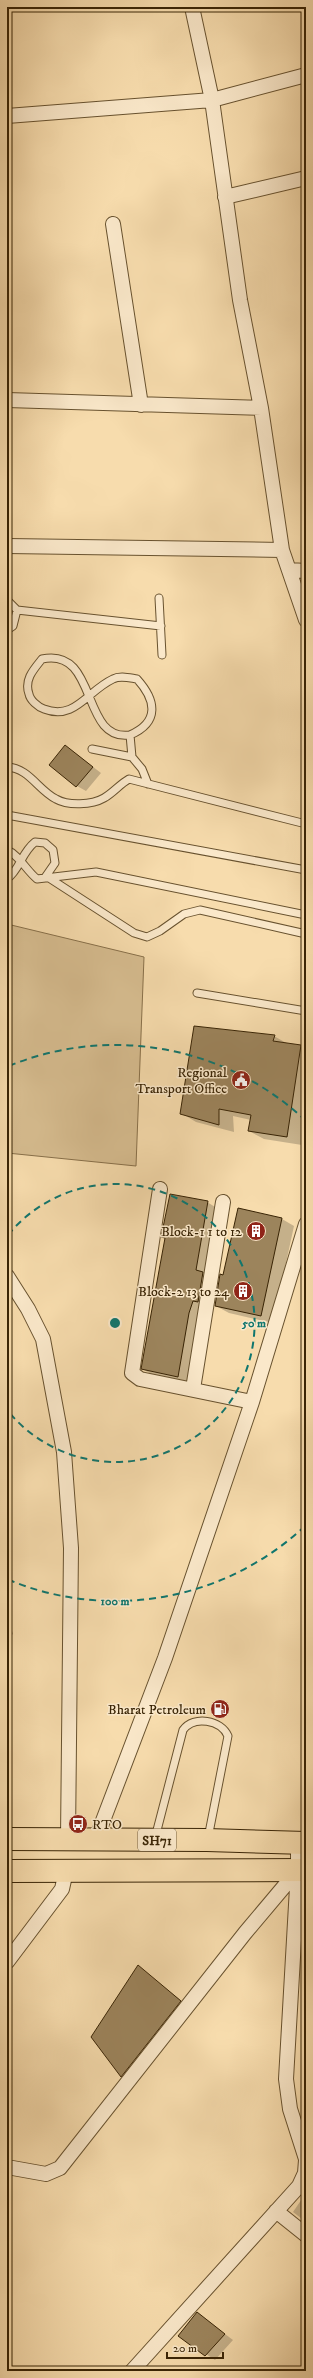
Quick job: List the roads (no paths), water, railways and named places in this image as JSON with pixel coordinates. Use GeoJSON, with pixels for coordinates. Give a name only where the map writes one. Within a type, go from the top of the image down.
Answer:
{"type":"FeatureCollection","features":[{"type":"Feature","properties":{"kind":"main road","name":"SH71"},"geometry":{"type":"LineString","coordinates":[[7,1839],[68,1838],[302,1841]]}},
{"type":"Feature","properties":{"kind":"main road"},"geometry":{"type":"LineString","coordinates":[[66,1871],[68,1838]]}},
{"type":"Feature","properties":{"kind":"main road","name":"SH71"},"geometry":{"type":"LineString","coordinates":[[7,1871],[302,1870]]}},
{"type":"Feature","properties":{"kind":"street"},"geometry":{"type":"LineString","coordinates":[[192,7],[212,100],[240,300],[261,408],[282,550],[306,620]]}},
{"type":"Feature","properties":{"kind":"street"},"geometry":{"type":"LineString","coordinates":[[7,116],[212,100],[306,75]]}},
{"type":"Feature","properties":{"kind":"street"},"geometry":{"type":"LineString","coordinates":[[225,197],[306,178]]}},
{"type":"Feature","properties":{"kind":"street"},"geometry":{"type":"LineString","coordinates":[[113,224],[141,405]]}},
{"type":"Feature","properties":{"kind":"street"},"geometry":{"type":"LineString","coordinates":[[7,400],[261,408]]}},
{"type":"Feature","properties":{"kind":"street"},"geometry":{"type":"LineString","coordinates":[[7,546],[282,550]]}},
{"type":"Feature","properties":{"kind":"street"},"geometry":{"type":"LineString","coordinates":[[289,570],[306,571]]}},
{"type":"Feature","properties":{"kind":"street"},"geometry":{"type":"LineString","coordinates":[[160,1189],[131,1368],[135,1376],[140,1379],[252,1402]]}},
{"type":"Feature","properties":{"kind":"street"},"geometry":{"type":"LineString","coordinates":[[193,1389],[223,1202]]}},
{"type":"Feature","properties":{"kind":"street"},"geometry":{"type":"LineString","coordinates":[[96,1839],[165,1658],[252,1402],[306,1224]]}},
{"type":"Feature","properties":{"kind":"street"},"geometry":{"type":"LineString","coordinates":[[7,1276],[28,1309],[42,1339],[64,1452],[71,1548],[68,1838]]}},
{"type":"Feature","properties":{"kind":"street"},"geometry":{"type":"LineString","coordinates":[[132,2371],[299,2186],[305,2172],[306,2159],[290,2109],[286,2079],[302,1870],[302,1841]]}},
{"type":"Feature","properties":{"kind":"street"},"geometry":{"type":"LineString","coordinates":[[7,2167],[46,2174],[60,2168],[245,1933],[302,1870]]}},
{"type":"Feature","properties":{"kind":"street"},"geometry":{"type":"LineString","coordinates":[[7,1962],[62,1889],[66,1871]]}},
{"type":"Feature","properties":{"kind":"street"},"geometry":{"type":"LineString","coordinates":[[276,2211],[306,2234]]}},
{"type":"Feature","properties":{"kind":"lane"},"geometry":{"type":"LineString","coordinates":[[159,598],[162,655]]}},
{"type":"Feature","properties":{"kind":"lane"},"geometry":{"type":"LineString","coordinates":[[7,600],[17,610],[161,626]]}},
{"type":"Feature","properties":{"kind":"lane"},"geometry":{"type":"LineString","coordinates":[[7,630],[13,626],[17,610]]}},
{"type":"Feature","properties":{"kind":"lane"},"geometry":{"type":"LineString","coordinates":[[89,696],[68,712],[54,713],[39,707],[29,696],[26,683],[42,659],[55,656],[68,662],[76,669],[89,696],[101,721],[111,732],[123,736],[130,735],[139,731],[147,724],[152,714],[152,702],[148,692],[137,679],[114,678],[89,696]]}},
{"type":"Feature","properties":{"kind":"lane"},"geometry":{"type":"LineString","coordinates":[[130,735],[132,757],[142,769],[148,784]]}},
{"type":"Feature","properties":{"kind":"lane"},"geometry":{"type":"LineString","coordinates":[[92,749],[132,757]]}},
{"type":"Feature","properties":{"kind":"lane"},"geometry":{"type":"LineString","coordinates":[[7,767],[13,767],[34,779],[56,799],[79,804],[104,798],[129,779],[306,824]]}},
{"type":"Feature","properties":{"kind":"lane"},"geometry":{"type":"LineString","coordinates":[[7,815],[306,870]]}},
{"type":"Feature","properties":{"kind":"lane"},"geometry":{"type":"LineString","coordinates":[[7,879],[14,874],[26,849],[35,842],[45,843],[53,850],[55,863],[46,876]]}},
{"type":"Feature","properties":{"kind":"lane"},"geometry":{"type":"LineString","coordinates":[[7,850],[14,853],[19,862],[37,878],[96,872],[306,915]]}},
{"type":"Feature","properties":{"kind":"lane"},"geometry":{"type":"LineString","coordinates":[[46,876],[134,933],[147,937],[160,931],[184,914],[200,910],[306,934]]}},
{"type":"Feature","properties":{"kind":"lane"},"geometry":{"type":"LineString","coordinates":[[197,992],[306,1011]]}},
{"type":"Feature","properties":{"kind":"lane"},"geometry":{"type":"LineString","coordinates":[[154,1840],[183,1730],[187,1725],[194,1722],[206,1721],[220,1726],[228,1736],[207,1840]]}},
{"type":"Feature","properties":{"kind":"place","name":"Regional Transport Office"},"geometry":{"type":"Point","coordinates":[241,1080]}},
{"type":"Feature","properties":{"kind":"place","name":"Block-1 1 to 12"},"geometry":{"type":"Point","coordinates":[256,1231]}},
{"type":"Feature","properties":{"kind":"place","name":"Block-2 13 to 24"},"geometry":{"type":"Point","coordinates":[243,1291]}},
{"type":"Feature","properties":{"kind":"place","name":"Bharat Petroleum"},"geometry":{"type":"Point","coordinates":[220,1709]}},
{"type":"Feature","properties":{"kind":"place","name":"RTO"},"geometry":{"type":"Point","coordinates":[78,1824]}}]}
